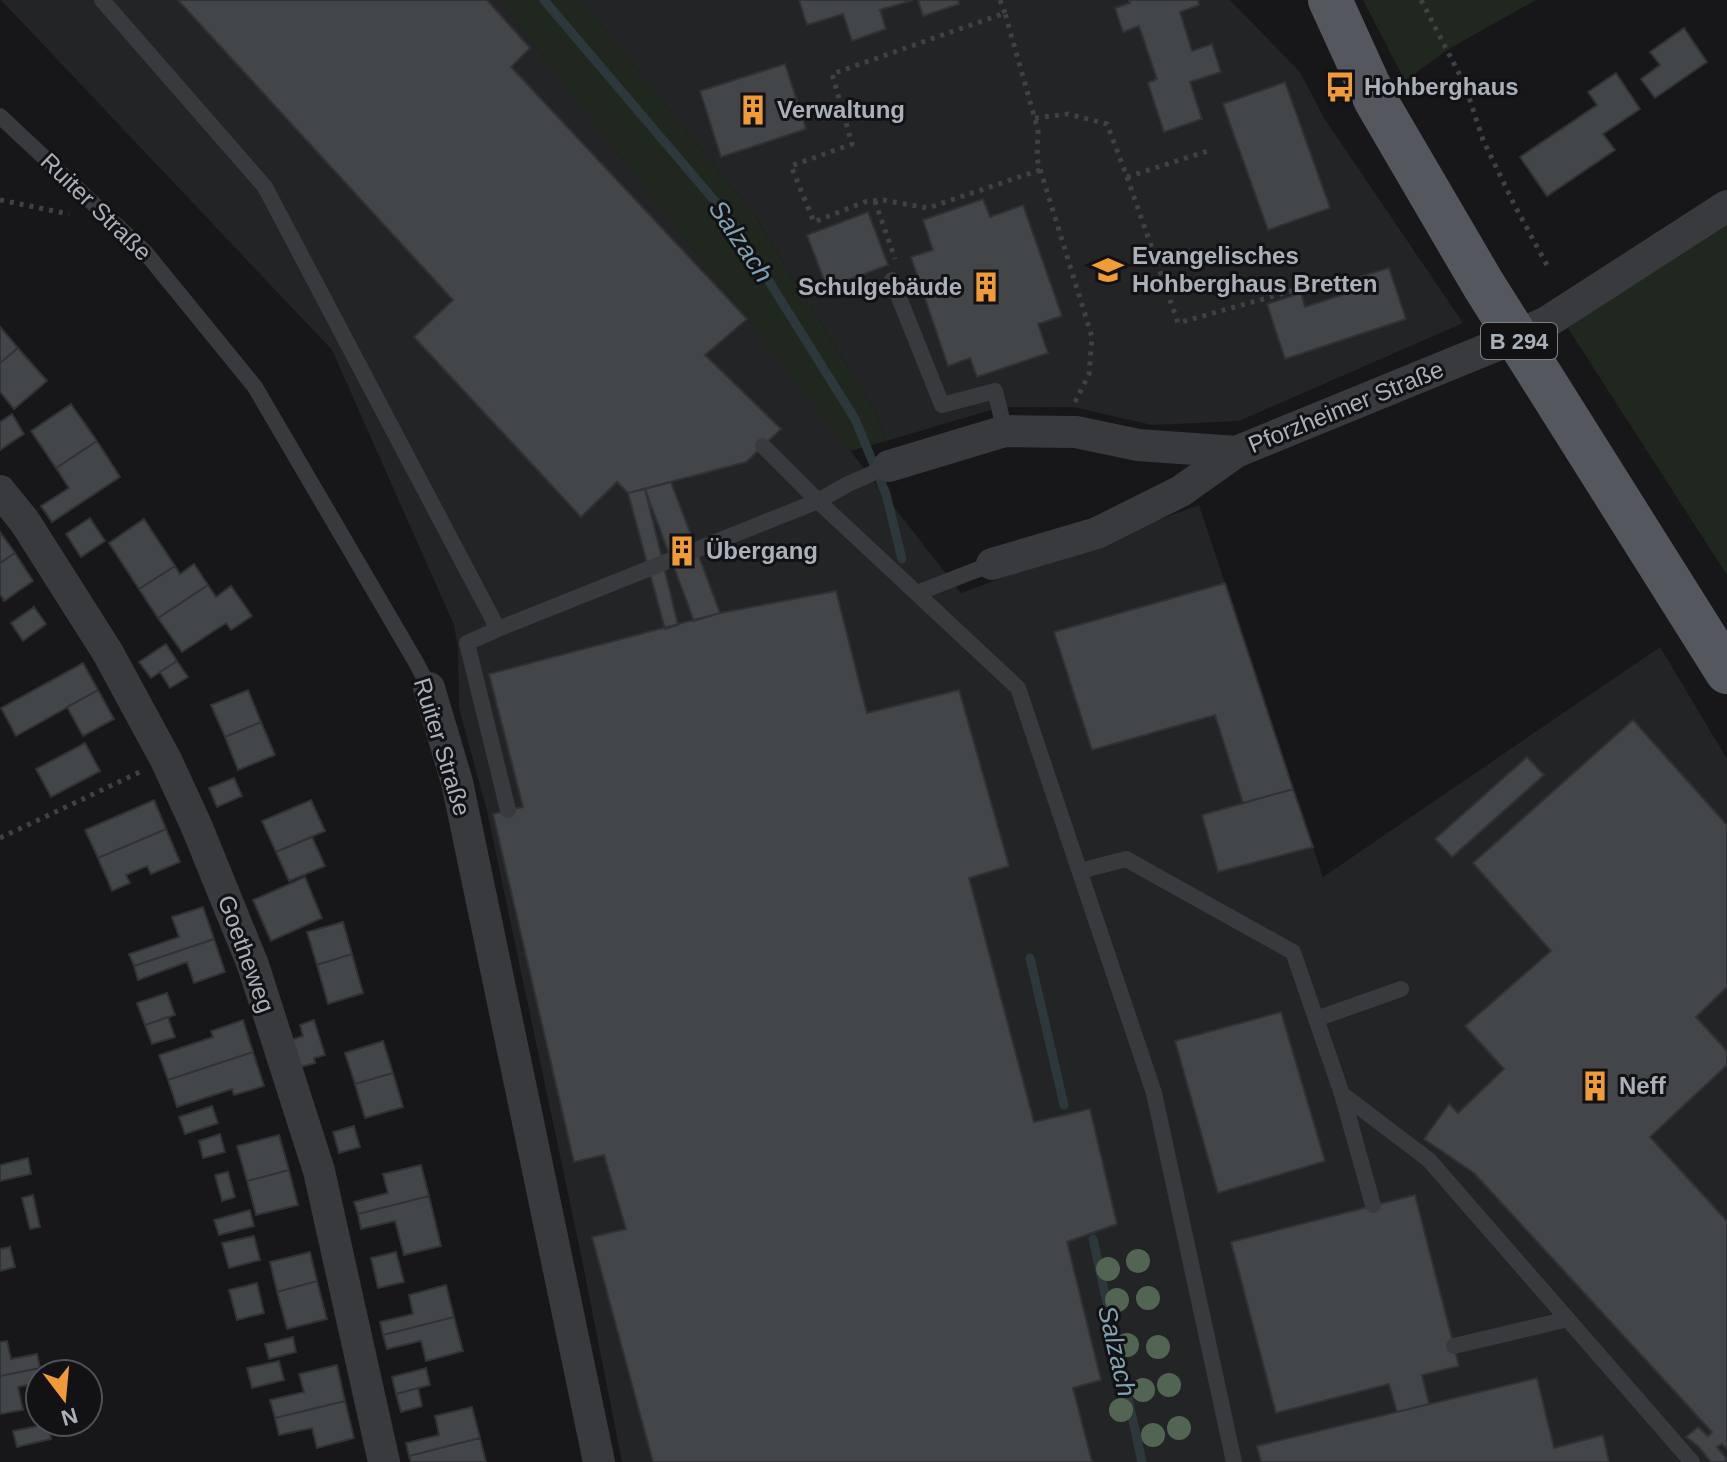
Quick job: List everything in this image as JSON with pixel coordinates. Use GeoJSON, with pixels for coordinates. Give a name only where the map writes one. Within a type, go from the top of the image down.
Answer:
{"type":"FeatureCollection","features":[{"type":"Feature","properties":{"kind":"main road","name":"B 294"},"geometry":{"type":"LineString","coordinates":[[1330,0],[1376,101],[1516,336],[1727,672]]}},
{"type":"Feature","properties":{"kind":"street","name":"Pforzheimer Straße"},"geometry":{"type":"LineString","coordinates":[[889,466],[1005,431],[1076,432],[1138,445],[1236,452],[1547,322],[1727,206]]}},
{"type":"Feature","properties":{"kind":"street"},"geometry":{"type":"LineString","coordinates":[[992,564],[1097,533],[1181,491],[1236,452]]}},
{"type":"Feature","properties":{"kind":"street","name":"Goetheweg"},"geometry":{"type":"LineString","coordinates":[[0,491],[25,522],[108,653],[166,760],[253,965],[319,1171],[384,1462]]}},
{"type":"Feature","properties":{"kind":"street","name":"Ruiter Straße"},"geometry":{"type":"LineString","coordinates":[[429,688],[457,782],[599,1462]]}},
{"type":"Feature","properties":{"kind":"lane"},"geometry":{"type":"LineString","coordinates":[[102,0],[265,187],[498,629]]}},
{"type":"Feature","properties":{"kind":"lane","name":"Ruiter Straße"},"geometry":{"type":"LineString","coordinates":[[0,116],[145,252],[255,387],[429,688]]}},
{"type":"Feature","properties":{"kind":"lane"},"geometry":{"type":"LineString","coordinates":[[892,280],[942,405],[995,391],[1005,431]]}},
{"type":"Feature","properties":{"kind":"lane"},"geometry":{"type":"LineString","coordinates":[[763,446],[1018,688],[1154,1093],[1234,1462]]}},
{"type":"Feature","properties":{"kind":"lane"},"geometry":{"type":"LineString","coordinates":[[508,810],[467,643],[818,501],[889,466]]}},
{"type":"Feature","properties":{"kind":"lane"},"geometry":{"type":"LineString","coordinates":[[917,593],[992,564]]}},
{"type":"Feature","properties":{"kind":"lane"},"geometry":{"type":"LineString","coordinates":[[1080,871],[1126,859],[1293,952],[1342,1094],[1373,1205]]}},
{"type":"Feature","properties":{"kind":"lane"},"geometry":{"type":"LineString","coordinates":[[1316,1019],[1401,989]]}},
{"type":"Feature","properties":{"kind":"lane"},"geometry":{"type":"LineString","coordinates":[[1342,1094],[1429,1160],[1692,1462]]}},
{"type":"Feature","properties":{"kind":"lane"},"geometry":{"type":"LineString","coordinates":[[1454,1346],[1568,1319]]}},
{"type":"Feature","properties":{"kind":"path"},"geometry":{"type":"LineString","coordinates":[[1000,0],[1038,130],[1037,159],[1040,170],[1092,337],[1089,374],[1073,407],[1076,432]]}},
{"type":"Feature","properties":{"kind":"path"},"geometry":{"type":"LineString","coordinates":[[1421,0],[1465,85],[1483,140],[1508,193],[1549,269]]}},
{"type":"Feature","properties":{"kind":"path"},"geometry":{"type":"LineString","coordinates":[[1005,13],[832,74],[852,144],[791,166],[814,222],[867,201],[928,208],[1040,170]]}},
{"type":"Feature","properties":{"kind":"path"},"geometry":{"type":"LineString","coordinates":[[1035,118],[1068,114],[1107,124],[1178,323],[1320,283]]}},
{"type":"Feature","properties":{"kind":"path"},"geometry":{"type":"LineString","coordinates":[[1127,177],[1211,150]]}},
{"type":"Feature","properties":{"kind":"path"},"geometry":{"type":"LineString","coordinates":[[0,200],[65,215],[105,212]]}},
{"type":"Feature","properties":{"kind":"path"},"geometry":{"type":"LineString","coordinates":[[875,201],[902,277],[892,280]]}},
{"type":"Feature","properties":{"kind":"path"},"geometry":{"type":"LineString","coordinates":[[0,838],[166,760]]}},
{"type":"Feature","properties":{"kind":"shaded area"},"geometry":{"type":"Polygon","coordinates":[[[1,0],[499,0],[961,593],[1199,505],[1323,877],[1660,647],[1727,759],[1727,1462],[622,1462],[487,811],[459,708],[458,648],[454,625],[332,350],[1,0]]]}},
{"type":"Feature","properties":{"kind":"shaded area"},"geometry":{"type":"Polygon","coordinates":[[[499,0],[581,0],[755,216],[876,413],[886,441],[850,451],[499,0]]]}},
{"type":"Feature","properties":{"kind":"shaded area","name":"Evangelisches Hohberghaus Bretten"},"geometry":{"type":"Polygon","coordinates":[[[581,0],[1230,0],[1300,72],[1324,118],[1463,323],[1239,421],[1152,425],[1073,407],[1001,407],[886,441],[876,413],[755,216],[581,0]]]}},
{"type":"Feature","properties":{"kind":"shaded area"},"geometry":{"type":"Polygon","coordinates":[[[1363,0],[1536,0],[1447,50],[1405,81],[1363,0]]]}},
{"type":"Feature","properties":{"kind":"shaded area"},"geometry":{"type":"Polygon","coordinates":[[[1727,212],[1727,575],[1562,319],[1727,212]]]}},
{"type":"Feature","properties":{"kind":"building"},"geometry":{"type":"Polygon","coordinates":[[[178,0],[487,0],[530,48],[511,67],[747,319],[705,355],[781,429],[746,462],[628,493],[617,482],[581,517],[414,337],[453,300],[178,0]]]}},
{"type":"Feature","properties":{"kind":"building"},"geometry":{"type":"Polygon","coordinates":[[[799,0],[913,0],[880,10],[886,29],[852,41],[843,14],[807,25],[799,0]]]}},
{"type":"Feature","properties":{"kind":"building"},"geometry":{"type":"Polygon","coordinates":[[[918,0],[958,0],[959,4],[923,16],[918,0]]]}},
{"type":"Feature","properties":{"kind":"building"},"geometry":{"type":"Polygon","coordinates":[[[1129,0],[1198,0],[1199,5],[1180,12],[1192,51],[1212,44],[1221,72],[1190,82],[1202,119],[1164,132],[1148,83],[1157,79],[1139,26],[1123,32],[1115,8],[1130,3],[1129,0]]]}},
{"type":"Feature","properties":{"kind":"building"},"geometry":{"type":"Polygon","coordinates":[[[1684,28],[1707,62],[1655,98],[1641,79],[1660,65],[1650,52],[1684,28]]]}},
{"type":"Feature","properties":{"kind":"building","name":"Verwaltung"},"geometry":{"type":"Polygon","coordinates":[[[785,64],[806,129],[721,157],[700,91],[785,64]]]}},
{"type":"Feature","properties":{"kind":"building"},"geometry":{"type":"Polygon","coordinates":[[[1616,73],[1640,109],[1603,134],[1615,150],[1547,196],[1520,157],[1597,105],[1588,92],[1616,73]]]}},
{"type":"Feature","properties":{"kind":"building"},"geometry":{"type":"Polygon","coordinates":[[[1285,82],[1330,208],[1268,230],[1223,104],[1285,82]]]}},
{"type":"Feature","properties":{"kind":"building","name":"Schulgebäude"},"geometry":{"type":"Polygon","coordinates":[[[983,199],[990,217],[1023,205],[1062,316],[1038,324],[1048,353],[977,377],[970,358],[948,366],[911,257],[933,250],[923,220],[983,199]]]}},
{"type":"Feature","properties":{"kind":"building"},"geometry":{"type":"Polygon","coordinates":[[[868,212],[888,265],[827,288],[807,235],[868,212]]]}},
{"type":"Feature","properties":{"kind":"building"},"geometry":{"type":"Polygon","coordinates":[[[1389,268],[1406,319],[1285,359],[1267,304],[1301,293],[1305,307],[1357,290],[1353,279],[1389,268]]]}},
{"type":"Feature","properties":{"kind":"building"},"geometry":{"type":"Polygon","coordinates":[[[0,327],[18,348],[0,363],[0,327]]]}},
{"type":"Feature","properties":{"kind":"building"},"geometry":{"type":"Polygon","coordinates":[[[18,348],[47,381],[14,409],[0,392],[0,363],[18,348]]]}},
{"type":"Feature","properties":{"kind":"building"},"geometry":{"type":"Polygon","coordinates":[[[71,404],[97,441],[56,468],[31,431],[71,404]]]}},
{"type":"Feature","properties":{"kind":"building"},"geometry":{"type":"Polygon","coordinates":[[[12,414],[24,434],[0,450],[0,422],[12,414]]]}},
{"type":"Feature","properties":{"kind":"building"},"geometry":{"type":"Polygon","coordinates":[[[97,441],[120,477],[52,522],[41,506],[69,488],[56,468],[97,441]]]}},
{"type":"Feature","properties":{"kind":"building","name":"Übergang"},"geometry":{"type":"Polygon","coordinates":[[[671,482],[720,613],[694,621],[645,489],[671,482]]]}},
{"type":"Feature","properties":{"kind":"building","name":"Übergang"},"geometry":{"type":"Polygon","coordinates":[[[645,489],[678,625],[665,629],[628,493],[645,489]]]}},
{"type":"Feature","properties":{"kind":"building"},"geometry":{"type":"Polygon","coordinates":[[[90,518],[105,541],[81,557],[66,534],[90,518]]]}},
{"type":"Feature","properties":{"kind":"building"},"geometry":{"type":"Polygon","coordinates":[[[144,519],[175,566],[139,589],[109,543],[144,519]]]}},
{"type":"Feature","properties":{"kind":"building"},"geometry":{"type":"Polygon","coordinates":[[[0,532],[15,553],[0,563],[0,532]]]}},
{"type":"Feature","properties":{"kind":"building"},"geometry":{"type":"Polygon","coordinates":[[[15,553],[33,581],[4,601],[0,594],[0,563],[15,553]]]}},
{"type":"Feature","properties":{"kind":"building"},"geometry":{"type":"Polygon","coordinates":[[[194,564],[208,585],[158,618],[139,589],[175,566],[180,574],[194,564]]]}},
{"type":"Feature","properties":{"kind":"building"},"geometry":{"type":"Polygon","coordinates":[[[1225,583],[1293,789],[1243,803],[1215,715],[1092,750],[1054,632],[1225,583]]]}},
{"type":"Feature","properties":{"kind":"building"},"geometry":{"type":"Polygon","coordinates":[[[208,585],[216,597],[231,586],[252,616],[231,630],[226,623],[182,652],[158,618],[208,585]]]}},
{"type":"Feature","properties":{"kind":"building"},"geometry":{"type":"Polygon","coordinates":[[[836,591],[867,713],[959,690],[1009,866],[969,878],[1034,1122],[1090,1109],[1117,1224],[1067,1242],[1101,1380],[1073,1388],[1092,1462],[653,1462],[592,1237],[626,1229],[604,1155],[574,1162],[493,814],[523,807],[489,674],[720,613],[836,591]]]}},
{"type":"Feature","properties":{"kind":"building"},"geometry":{"type":"Polygon","coordinates":[[[34,607],[46,624],[23,641],[11,623],[34,607]]]}},
{"type":"Feature","properties":{"kind":"building"},"geometry":{"type":"Polygon","coordinates":[[[166,644],[177,661],[151,678],[139,662],[166,644]]]}},
{"type":"Feature","properties":{"kind":"building"},"geometry":{"type":"Polygon","coordinates":[[[177,661],[188,677],[170,688],[160,672],[177,661]]]}},
{"type":"Feature","properties":{"kind":"building"},"geometry":{"type":"Polygon","coordinates":[[[83,663],[98,690],[16,736],[1,708],[83,663]]]}},
{"type":"Feature","properties":{"kind":"building"},"geometry":{"type":"Polygon","coordinates":[[[98,690],[114,719],[83,736],[67,707],[98,690]]]}},
{"type":"Feature","properties":{"kind":"building"},"geometry":{"type":"Polygon","coordinates":[[[248,690],[261,722],[225,737],[211,705],[248,690]]]}},
{"type":"Feature","properties":{"kind":"building","name":"Neff"},"geometry":{"type":"Polygon","coordinates":[[[1633,720],[1727,825],[1727,987],[1696,1017],[1727,1051],[1727,1065],[1650,1137],[1727,1221],[1727,1449],[1722,1444],[1717,1447],[1727,1459],[1724,1462],[1711,1462],[1686,1437],[1698,1427],[1708,1436],[1712,1432],[1474,1173],[1424,1139],[1449,1104],[1458,1113],[1504,1069],[1465,1026],[1551,951],[1473,863],[1633,720]]]}},
{"type":"Feature","properties":{"kind":"building"},"geometry":{"type":"Polygon","coordinates":[[[261,722],[275,755],[238,770],[225,737],[261,722]]]}},
{"type":"Feature","properties":{"kind":"building"},"geometry":{"type":"Polygon","coordinates":[[[85,743],[100,771],[51,797],[36,769],[85,743]]]}},
{"type":"Feature","properties":{"kind":"building"},"geometry":{"type":"Polygon","coordinates":[[[1527,757],[1544,775],[1452,857],[1435,839],[1527,757]]]}},
{"type":"Feature","properties":{"kind":"building"},"geometry":{"type":"Polygon","coordinates":[[[234,778],[242,796],[217,807],[209,788],[234,778]]]}},
{"type":"Feature","properties":{"kind":"building"},"geometry":{"type":"Polygon","coordinates":[[[1293,789],[1313,847],[1218,872],[1202,815],[1293,789]]]}},
{"type":"Feature","properties":{"kind":"building"},"geometry":{"type":"Polygon","coordinates":[[[154,800],[166,829],[98,858],[85,830],[154,800]]]}},
{"type":"Feature","properties":{"kind":"building"},"geometry":{"type":"Polygon","coordinates":[[[311,800],[325,831],[276,852],[262,821],[311,800]]]}},
{"type":"Feature","properties":{"kind":"building"},"geometry":{"type":"Polygon","coordinates":[[[166,829],[180,862],[151,874],[147,866],[126,875],[130,883],[112,891],[98,858],[166,829]]]}},
{"type":"Feature","properties":{"kind":"building"},"geometry":{"type":"Polygon","coordinates":[[[312,837],[325,866],[289,881],[276,852],[312,837]]]}},
{"type":"Feature","properties":{"kind":"building"},"geometry":{"type":"Polygon","coordinates":[[[305,877],[322,918],[271,941],[253,900],[305,877]]]}},
{"type":"Feature","properties":{"kind":"building"},"geometry":{"type":"Polygon","coordinates":[[[203,907],[214,939],[134,966],[129,954],[179,937],[172,917],[203,907]]]}},
{"type":"Feature","properties":{"kind":"building"},"geometry":{"type":"Polygon","coordinates":[[[343,922],[352,954],[317,965],[307,932],[343,922]]]}},
{"type":"Feature","properties":{"kind":"building"},"geometry":{"type":"Polygon","coordinates":[[[214,939],[225,972],[194,983],[187,962],[138,980],[134,966],[214,939]]]}},
{"type":"Feature","properties":{"kind":"building"},"geometry":{"type":"Polygon","coordinates":[[[352,954],[363,993],[328,1004],[317,965],[352,954]]]}},
{"type":"Feature","properties":{"kind":"building"},"geometry":{"type":"Polygon","coordinates":[[[167,993],[175,1015],[145,1025],[137,1003],[167,993]]]}},
{"type":"Feature","properties":{"kind":"building"},"geometry":{"type":"Polygon","coordinates":[[[1281,1012],[1325,1161],[1218,1193],[1175,1041],[1281,1012]]]}},
{"type":"Feature","properties":{"kind":"building"},"geometry":{"type":"Polygon","coordinates":[[[168,1017],[175,1037],[152,1044],[145,1025],[168,1017]]]}},
{"type":"Feature","properties":{"kind":"building"},"geometry":{"type":"Polygon","coordinates":[[[243,1020],[253,1052],[168,1080],[159,1055],[213,1037],[211,1031],[243,1020]]]}},
{"type":"Feature","properties":{"kind":"building"},"geometry":{"type":"Polygon","coordinates":[[[314,1020],[325,1055],[314,1058],[315,1063],[300,1067],[291,1040],[303,1036],[300,1025],[314,1020]]]}},
{"type":"Feature","properties":{"kind":"building"},"geometry":{"type":"Polygon","coordinates":[[[383,1041],[393,1073],[355,1084],[345,1053],[383,1041]]]}},
{"type":"Feature","properties":{"kind":"building"},"geometry":{"type":"Polygon","coordinates":[[[253,1052],[264,1086],[234,1095],[232,1089],[177,1107],[168,1080],[253,1052]]]}},
{"type":"Feature","properties":{"kind":"building"},"geometry":{"type":"Polygon","coordinates":[[[393,1073],[403,1107],[365,1118],[355,1084],[393,1073]]]}},
{"type":"Feature","properties":{"kind":"building"},"geometry":{"type":"Polygon","coordinates":[[[212,1106],[218,1123],[185,1134],[179,1117],[212,1106]]]}},
{"type":"Feature","properties":{"kind":"building"},"geometry":{"type":"Polygon","coordinates":[[[354,1126],[360,1147],[339,1153],[333,1132],[354,1126]]]}},
{"type":"Feature","properties":{"kind":"building"},"geometry":{"type":"Polygon","coordinates":[[[220,1134],[225,1152],[203,1158],[199,1141],[220,1134]]]}},
{"type":"Feature","properties":{"kind":"building"},"geometry":{"type":"Polygon","coordinates":[[[279,1135],[289,1170],[247,1181],[237,1146],[279,1135]]]}},
{"type":"Feature","properties":{"kind":"building"},"geometry":{"type":"Polygon","coordinates":[[[28,1158],[31,1174],[0,1181],[0,1165],[28,1158]]]}},
{"type":"Feature","properties":{"kind":"building"},"geometry":{"type":"Polygon","coordinates":[[[421,1165],[429,1196],[358,1214],[354,1202],[388,1193],[383,1174],[421,1165]]]}},
{"type":"Feature","properties":{"kind":"building"},"geometry":{"type":"Polygon","coordinates":[[[289,1170],[298,1205],[256,1215],[247,1181],[289,1170]]]}},
{"type":"Feature","properties":{"kind":"building"},"geometry":{"type":"Polygon","coordinates":[[[228,1172],[235,1197],[222,1201],[215,1175],[228,1172]]]}},
{"type":"Feature","properties":{"kind":"building"},"geometry":{"type":"Polygon","coordinates":[[[33,1195],[40,1227],[30,1229],[22,1198],[33,1195]]]}},
{"type":"Feature","properties":{"kind":"building"},"geometry":{"type":"Polygon","coordinates":[[[1415,1195],[1459,1366],[1422,1375],[1429,1404],[1397,1412],[1389,1384],[1276,1413],[1231,1242],[1415,1195]]]}},
{"type":"Feature","properties":{"kind":"building"},"geometry":{"type":"Polygon","coordinates":[[[429,1196],[441,1246],[404,1255],[395,1221],[361,1229],[358,1214],[429,1196]]]}},
{"type":"Feature","properties":{"kind":"building"},"geometry":{"type":"Polygon","coordinates":[[[250,1210],[254,1226],[219,1235],[214,1220],[250,1210]]]}},
{"type":"Feature","properties":{"kind":"building"},"geometry":{"type":"Polygon","coordinates":[[[254,1236],[260,1260],[229,1268],[222,1243],[254,1236]]]}},
{"type":"Feature","properties":{"kind":"building"},"geometry":{"type":"Polygon","coordinates":[[[10,1247],[15,1267],[0,1271],[0,1249],[10,1247]]]}},
{"type":"Feature","properties":{"kind":"building"},"geometry":{"type":"Polygon","coordinates":[[[310,1252],[317,1281],[277,1292],[270,1262],[310,1252]]]}},
{"type":"Feature","properties":{"kind":"building"},"geometry":{"type":"Polygon","coordinates":[[[396,1252],[404,1282],[378,1288],[371,1258],[396,1252]]]}},
{"type":"Feature","properties":{"kind":"building"},"geometry":{"type":"Polygon","coordinates":[[[317,1281],[327,1319],[287,1329],[277,1292],[317,1281]]]}},
{"type":"Feature","properties":{"kind":"building"},"geometry":{"type":"Polygon","coordinates":[[[257,1283],[264,1313],[237,1320],[229,1290],[257,1283]]]}},
{"type":"Feature","properties":{"kind":"building"},"geometry":{"type":"Polygon","coordinates":[[[446,1285],[454,1317],[383,1335],[380,1322],[413,1314],[409,1295],[446,1285]]]}},
{"type":"Feature","properties":{"kind":"building"},"geometry":{"type":"Polygon","coordinates":[[[454,1317],[463,1351],[426,1361],[421,1341],[387,1349],[383,1335],[454,1317]]]}},
{"type":"Feature","properties":{"kind":"building"},"geometry":{"type":"Polygon","coordinates":[[[293,1337],[296,1352],[269,1359],[265,1344],[293,1337]]]}},
{"type":"Feature","properties":{"kind":"building"},"geometry":{"type":"Polygon","coordinates":[[[7,1341],[11,1359],[37,1354],[38,1358],[24,1358],[24,1371],[0,1376],[0,1342],[7,1341]]]}},
{"type":"Feature","properties":{"kind":"building"},"geometry":{"type":"Polygon","coordinates":[[[279,1361],[284,1380],[252,1388],[247,1368],[279,1361]]]}},
{"type":"Feature","properties":{"kind":"building"},"geometry":{"type":"Polygon","coordinates":[[[337,1365],[345,1401],[275,1418],[270,1400],[304,1392],[299,1374],[337,1365]]]}},
{"type":"Feature","properties":{"kind":"building"},"geometry":{"type":"Polygon","coordinates":[[[426,1368],[430,1385],[396,1394],[392,1377],[426,1368]]]}},
{"type":"Feature","properties":{"kind":"building"},"geometry":{"type":"Polygon","coordinates":[[[24,1371],[24,1386],[18,1387],[23,1410],[0,1414],[0,1376],[24,1371]]]}},
{"type":"Feature","properties":{"kind":"building"},"geometry":{"type":"Polygon","coordinates":[[[1537,1378],[1554,1448],[1603,1435],[1609,1462],[1261,1462],[1257,1446],[1537,1378]]]}},
{"type":"Feature","properties":{"kind":"building"},"geometry":{"type":"Polygon","coordinates":[[[418,1388],[422,1406],[401,1412],[396,1394],[418,1388]]]}},
{"type":"Feature","properties":{"kind":"building"},"geometry":{"type":"Polygon","coordinates":[[[345,1401],[354,1438],[317,1448],[312,1428],[279,1435],[275,1418],[345,1401]]]}},
{"type":"Feature","properties":{"kind":"building"},"geometry":{"type":"Polygon","coordinates":[[[472,1407],[480,1438],[409,1456],[406,1443],[439,1435],[435,1416],[472,1407]]]}},
{"type":"Feature","properties":{"kind":"building"},"geometry":{"type":"Polygon","coordinates":[[[24,1429],[24,1438],[51,1439],[17,1447],[13,1431],[24,1429]]]}},
{"type":"Feature","properties":{"kind":"building"},"geometry":{"type":"Polygon","coordinates":[[[480,1438],[486,1462],[411,1462],[409,1456],[480,1438]]]}},
{"type":"Feature","properties":{"kind":"waterway","name":"Salzach"},"geometry":{"type":"LineString","coordinates":[[544,0],[730,219],[855,419],[886,494],[902,559]]}},
{"type":"Feature","properties":{"kind":"waterway","name":"Salzach"},"geometry":{"type":"LineString","coordinates":[[1030,958],[1064,1105]]}},
{"type":"Feature","properties":{"kind":"waterway","name":"Salzach"},"geometry":{"type":"LineString","coordinates":[[1093,1239],[1142,1462]]}},
{"type":"Feature","properties":{"kind":"place","name":"Hohberghaus"},"geometry":{"type":"Point","coordinates":[1340,87]}},
{"type":"Feature","properties":{"kind":"place","name":"Verwaltung"},"geometry":{"type":"Point","coordinates":[753,110]}},
{"type":"Feature","properties":{"kind":"place","name":"Evangelisches Hohberghaus Bretten"},"geometry":{"type":"Point","coordinates":[1108,270]}},
{"type":"Feature","properties":{"kind":"place","name":"Schulgebäude"},"geometry":{"type":"Point","coordinates":[986,287]}},
{"type":"Feature","properties":{"kind":"place","name":"Übergang"},"geometry":{"type":"Point","coordinates":[682,551]}},
{"type":"Feature","properties":{"kind":"place","name":"Neff"},"geometry":{"type":"Point","coordinates":[1595,1086]}}]}
